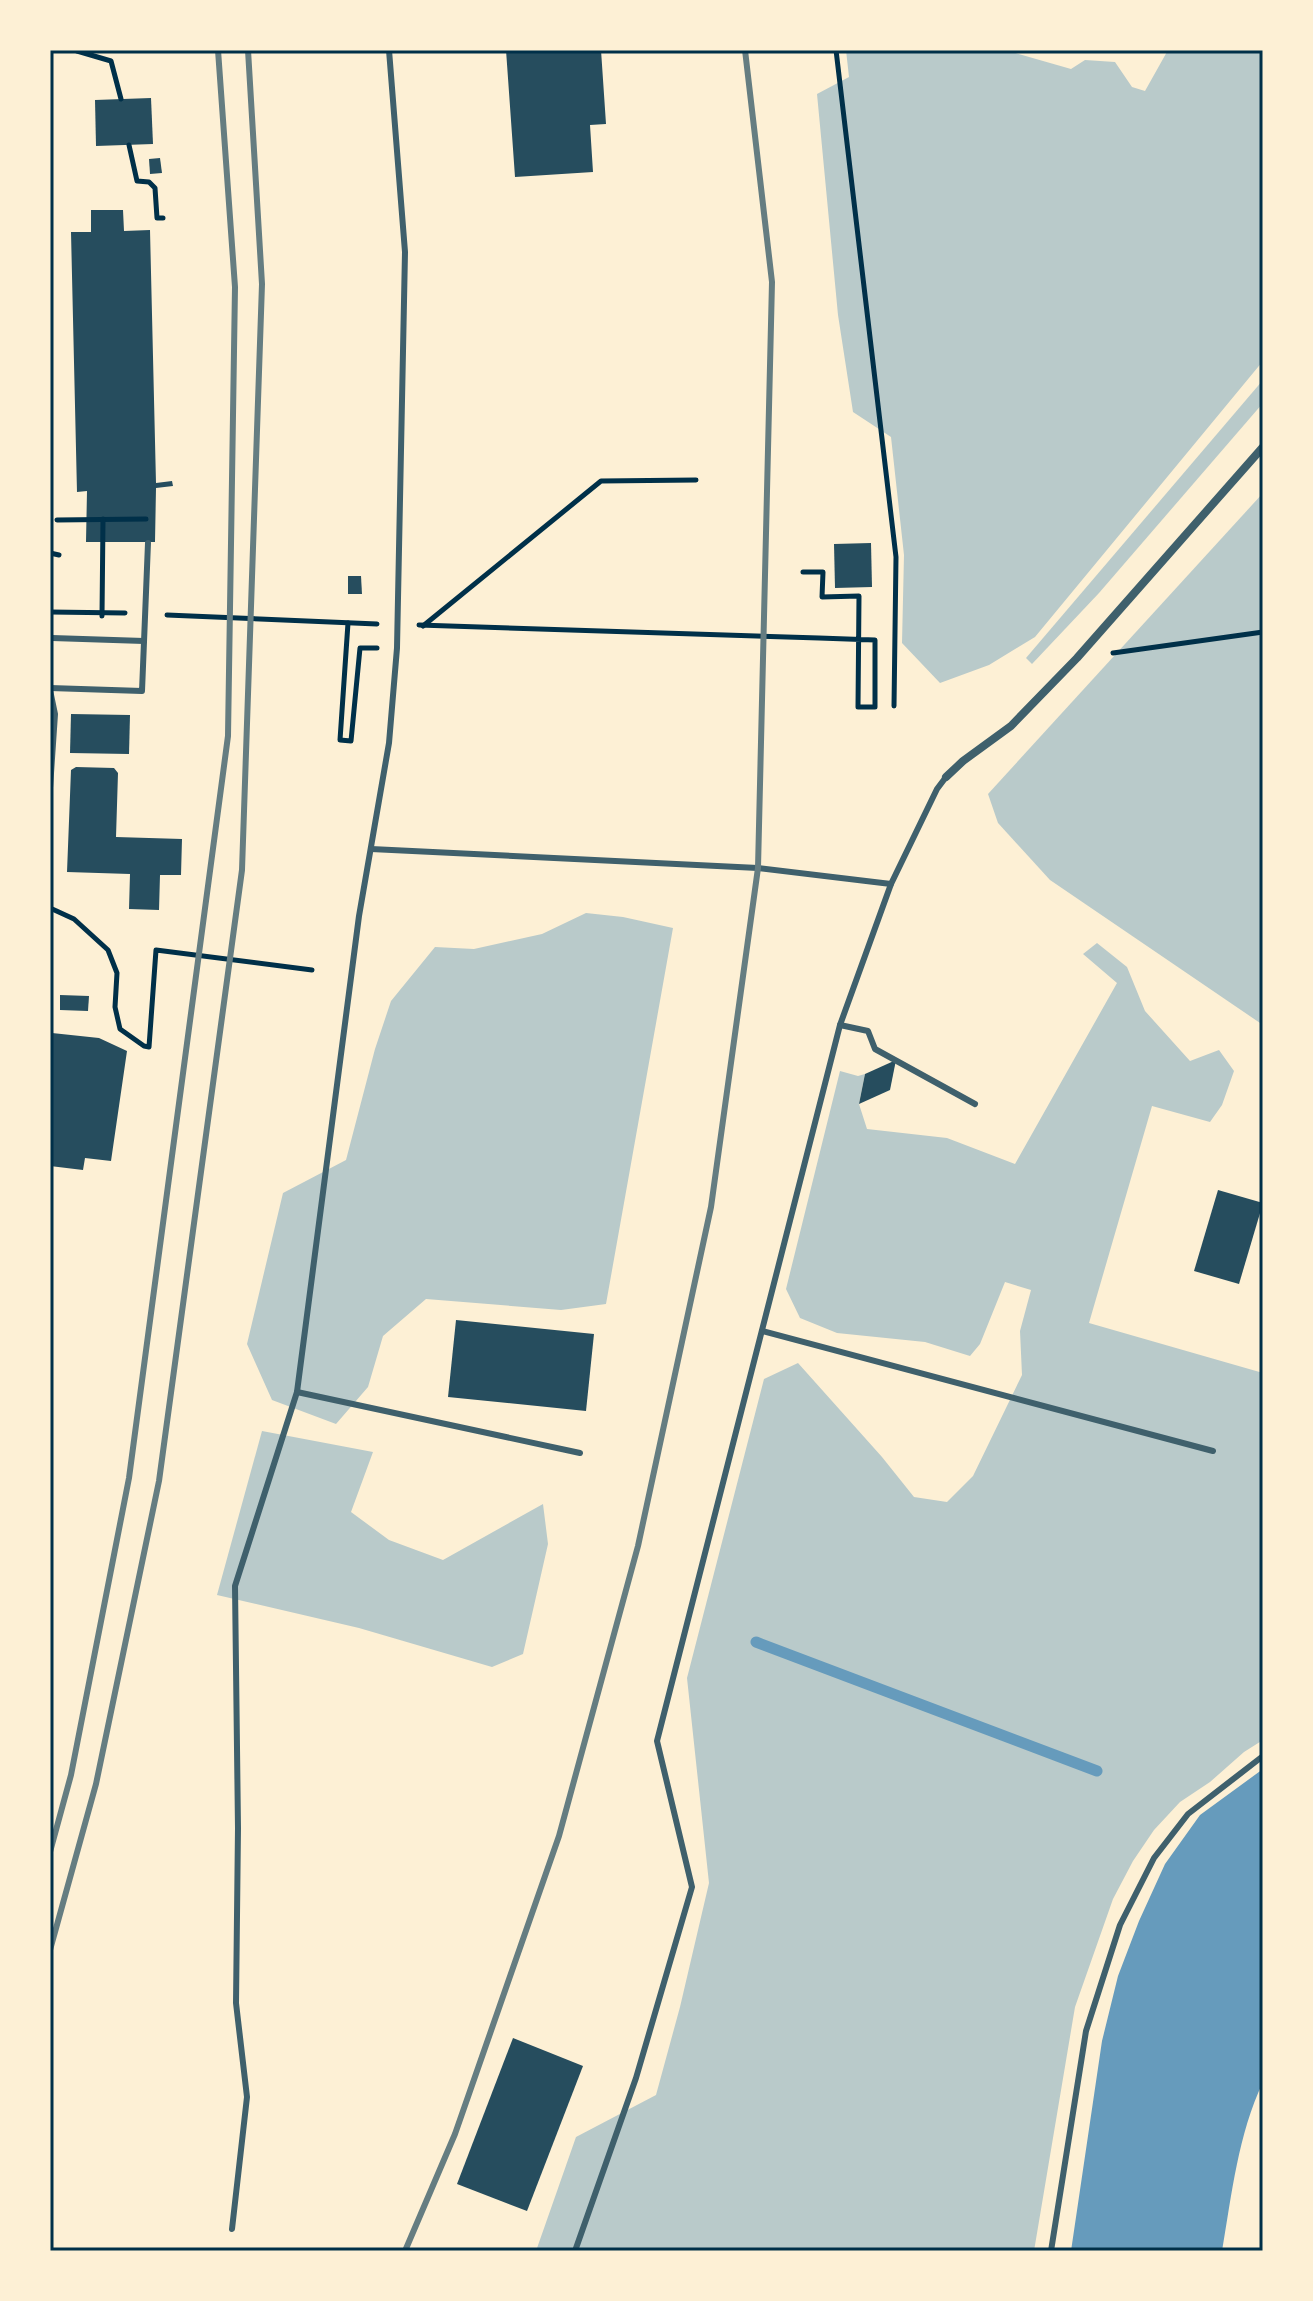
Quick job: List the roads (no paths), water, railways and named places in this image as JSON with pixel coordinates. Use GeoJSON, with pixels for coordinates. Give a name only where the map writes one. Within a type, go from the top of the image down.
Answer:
{"type":"FeatureCollection","features":[{"type":"Feature","properties":{"kind":"street"},"geometry":{"type":"LineString","coordinates":[[946,777],[1011,726],[1077,658],[1263,447]]}},
{"type":"Feature","properties":{"kind":"lane"},"geometry":{"type":"LineString","coordinates":[[232,2229],[247,2097],[236,2003],[238,1828],[235,1586],[297,1392],[359,916],[389,743],[397,648],[405,252],[389,50]]}},
{"type":"Feature","properties":{"kind":"lane"},"geometry":{"type":"LineString","coordinates":[[50,788],[55,714],[50,689],[142,691],[148,543]]}},
{"type":"Feature","properties":{"kind":"lane"},"geometry":{"type":"LineString","coordinates":[[52,638],[144,641]]}},
{"type":"Feature","properties":{"kind":"lane"},"geometry":{"type":"LineString","coordinates":[[575,2251],[636,2078],[692,1887],[657,1741],[840,1025],[891,884],[937,789],[946,777]]}},
{"type":"Feature","properties":{"kind":"lane"},"geometry":{"type":"LineString","coordinates":[[371,849],[758,868],[891,884]]}},
{"type":"Feature","properties":{"kind":"lane"},"geometry":{"type":"LineString","coordinates":[[840,1025],[868,1031],[875,1049],[975,1104]]}},
{"type":"Feature","properties":{"kind":"lane"},"geometry":{"type":"LineString","coordinates":[[762,1331],[1213,1451]]}},
{"type":"Feature","properties":{"kind":"lane"},"geometry":{"type":"LineString","coordinates":[[297,1392],[580,1453]]}},
{"type":"Feature","properties":{"kind":"lane"},"geometry":{"type":"LineString","coordinates":[[1051,2251],[1086,2031],[1120,1925],[1154,1858],[1188,1814],[1263,1756]]}},
{"type":"Feature","properties":{"kind":"water"},"geometry":{"type":"Polygon","coordinates":[[[1263,1769],[1263,2082],[1242,2143],[1222,2251],[1071,2251],[1102,2041],[1118,1976],[1139,1921],[1165,1864],[1200,1815],[1263,1769]]]}},
{"type":"Feature","properties":{"kind":"waterway"},"geometry":{"type":"LineString","coordinates":[[756,1642],[1097,1771]]}},
{"type":"Feature","properties":{"kind":"railway"},"geometry":{"type":"LineString","coordinates":[[50,1852],[71,1775],[129,1478],[228,736],[235,287],[218,50]]}},
{"type":"Feature","properties":{"kind":"railway"},"geometry":{"type":"LineString","coordinates":[[50,1950],[96,1784],[159,1481],[242,870],[262,284],[248,50]]}},
{"type":"Feature","properties":{"kind":"railway"},"geometry":{"type":"LineString","coordinates":[[405,2251],[455,2134],[559,1836],[638,1546],[711,1207],[758,868],[772,282],[745,50]]}}]}
